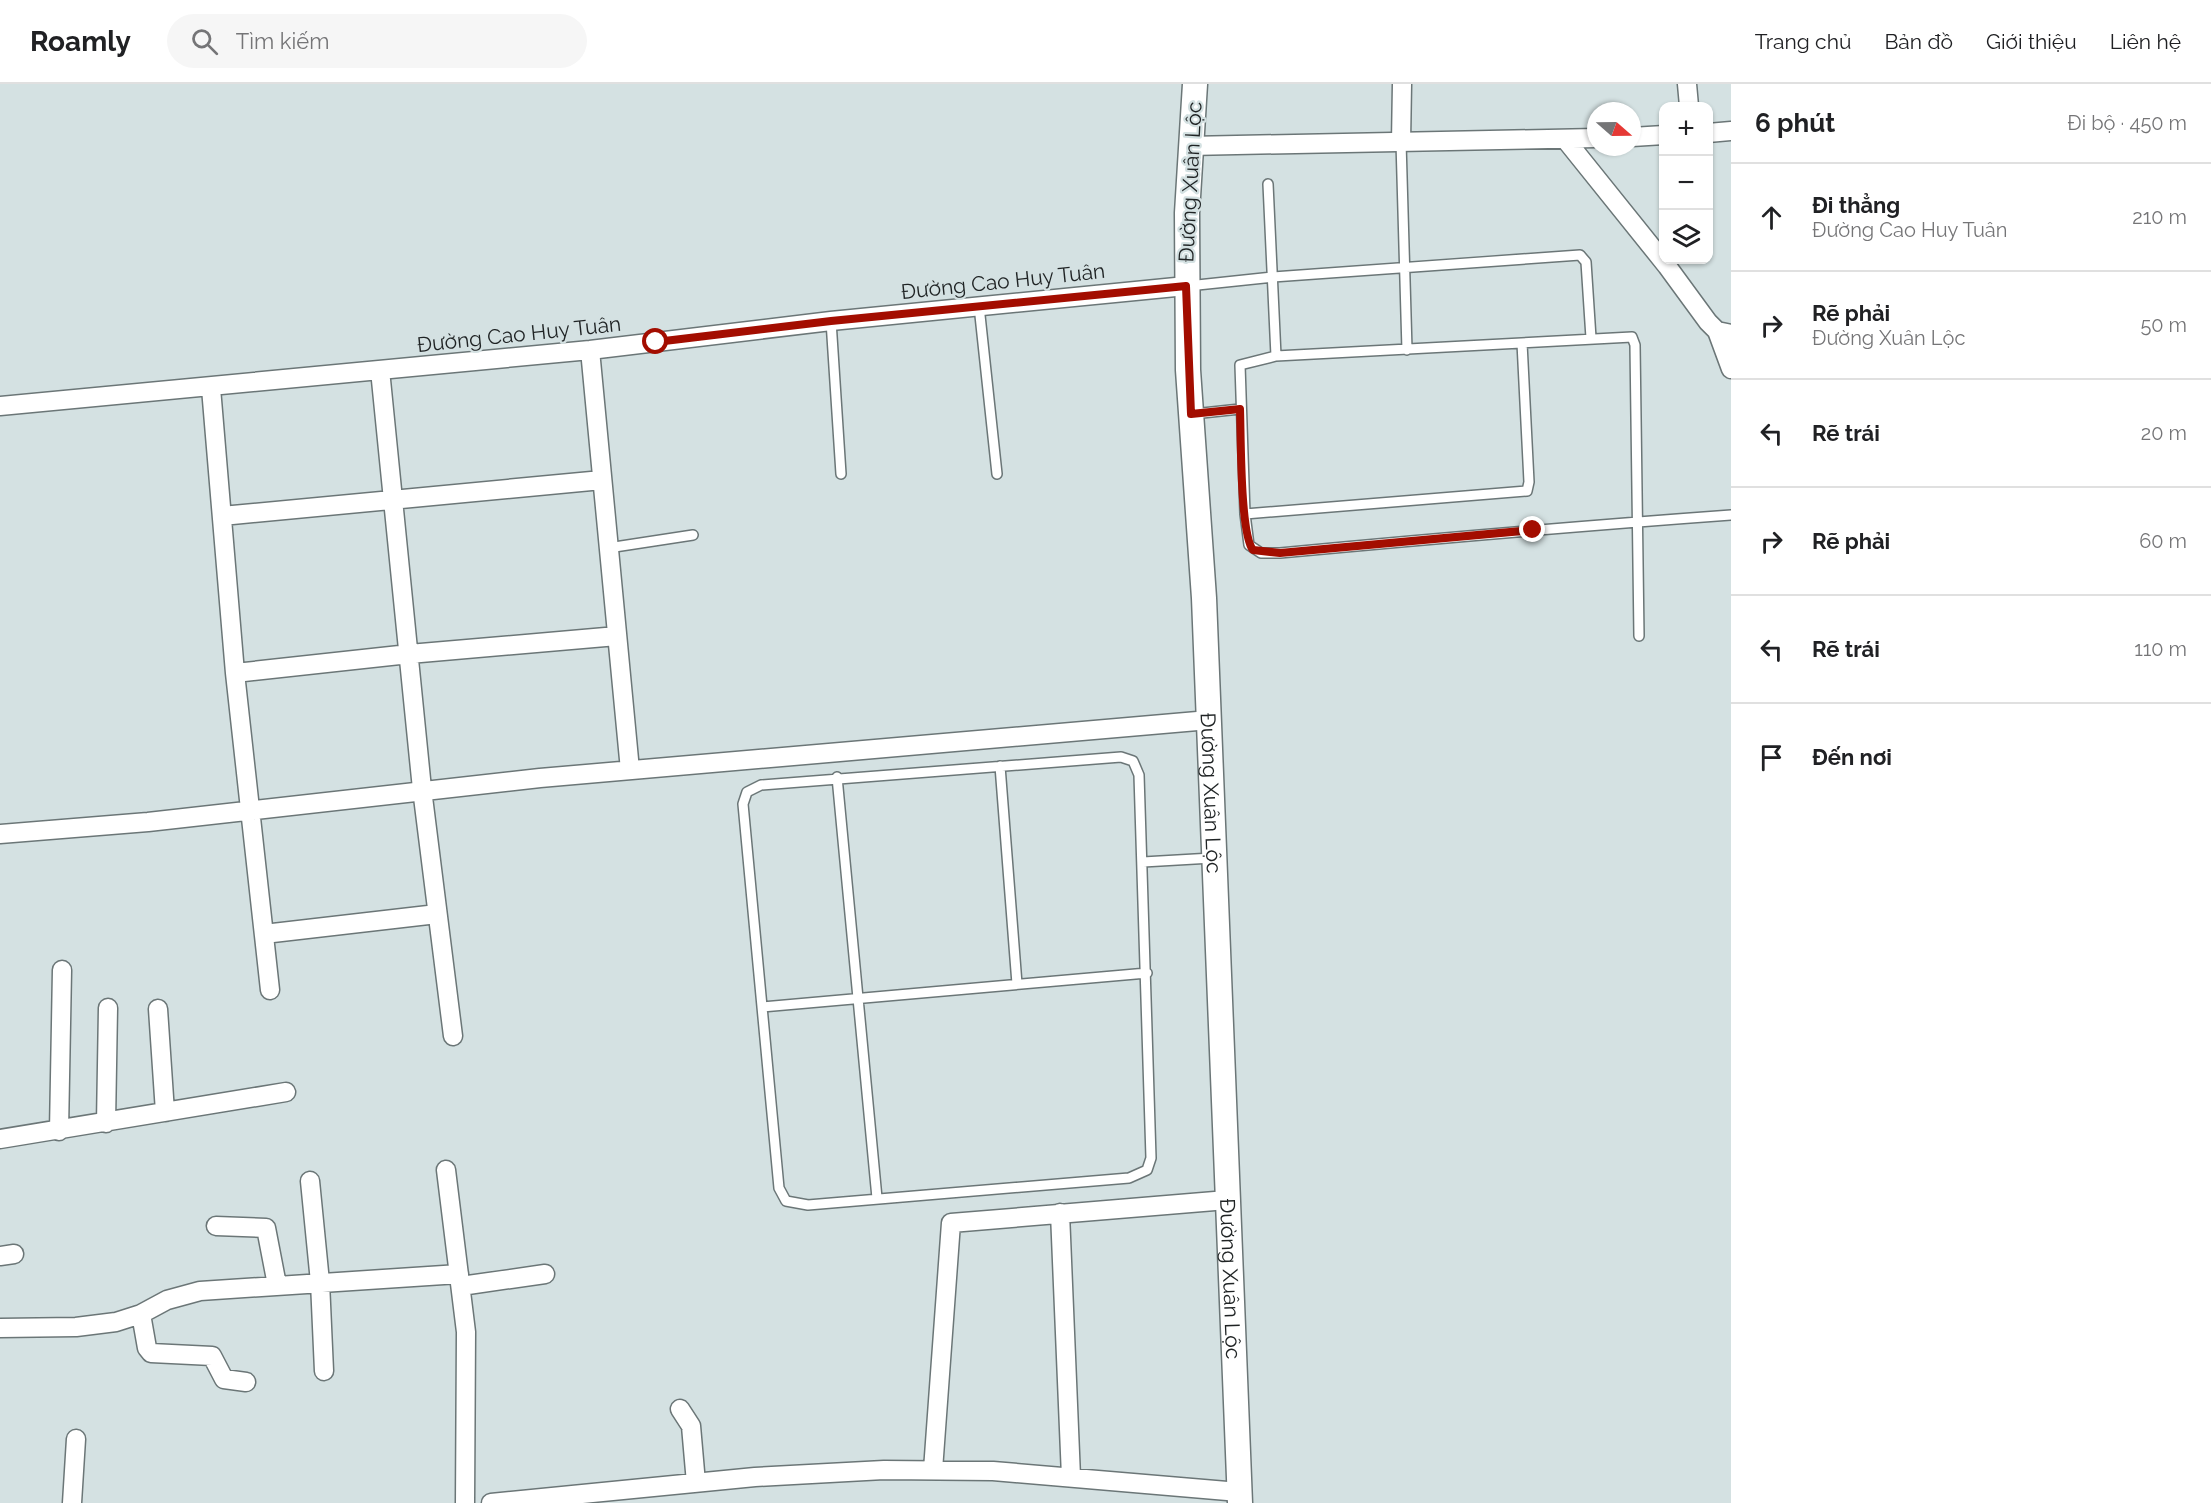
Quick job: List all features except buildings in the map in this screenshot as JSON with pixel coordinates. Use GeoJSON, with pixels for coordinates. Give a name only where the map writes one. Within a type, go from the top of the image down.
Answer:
{"type":"FeatureCollection","features":[{"type":"Feature","properties":{"kind":"street","name":"Đường Xuân Lộc"},"geometry":{"type":"LineString","coordinates":[[1195,84],[1189,146],[1186,286],[1216,858],[1227,1200],[1240,1498]]}},
{"type":"Feature","properties":{"kind":"street"},"geometry":{"type":"LineString","coordinates":[[1401,142],[1402,84]]}},
{"type":"Feature","properties":{"kind":"street"},"geometry":{"type":"LineString","coordinates":[[1687,84],[1689,102]]}},
{"type":"Feature","properties":{"kind":"street"},"geometry":{"type":"LineString","coordinates":[[1713,133],[1731,131]]}},
{"type":"Feature","properties":{"kind":"street"},"geometry":{"type":"LineString","coordinates":[[1641,136],[1659,135]]}},
{"type":"Feature","properties":{"kind":"street"},"geometry":{"type":"LineString","coordinates":[[1189,146],[1587,138]]}},
{"type":"Feature","properties":{"kind":"street"},"geometry":{"type":"LineString","coordinates":[[1565,139],[1724,332],[1731,369]]}},
{"type":"Feature","properties":{"kind":"street","name":"Đường Cao Huy Tuân"},"geometry":{"type":"LineString","coordinates":[[0,406],[211,388],[590,350],[831,321],[1186,286]]}},
{"type":"Feature","properties":{"kind":"street"},"geometry":{"type":"LineString","coordinates":[[590,350],[630,770]]}},
{"type":"Feature","properties":{"kind":"street"},"geometry":{"type":"LineString","coordinates":[[380,370],[395,499],[422,789],[453,1036]]}},
{"type":"Feature","properties":{"kind":"street"},"geometry":{"type":"LineString","coordinates":[[211,388],[235,673],[270,990]]}},
{"type":"Feature","properties":{"kind":"street"},"geometry":{"type":"LineString","coordinates":[[222,516],[602,480]]}},
{"type":"Feature","properties":{"kind":"street"},"geometry":{"type":"LineString","coordinates":[[235,673],[409,654],[617,636]]}},
{"type":"Feature","properties":{"kind":"street"},"geometry":{"type":"LineString","coordinates":[[0,834],[52,831],[422,789],[1209,720]]}},
{"type":"Feature","properties":{"kind":"street"},"geometry":{"type":"LineString","coordinates":[[264,934],[437,914]]}},
{"type":"Feature","properties":{"kind":"street"},"geometry":{"type":"LineString","coordinates":[[59,1131],[62,970]]}},
{"type":"Feature","properties":{"kind":"street"},"geometry":{"type":"LineString","coordinates":[[106,1123],[108,1008]]}},
{"type":"Feature","properties":{"kind":"street"},"geometry":{"type":"LineString","coordinates":[[158,1009],[165,1112]]}},
{"type":"Feature","properties":{"kind":"street"},"geometry":{"type":"LineString","coordinates":[[0,1139],[286,1092]]}},
{"type":"Feature","properties":{"kind":"street"},"geometry":{"type":"LineString","coordinates":[[446,1170],[467,1359],[465,1503]]}},
{"type":"Feature","properties":{"kind":"street"},"geometry":{"type":"LineString","coordinates":[[310,1181],[320,1282],[324,1371]]}},
{"type":"Feature","properties":{"kind":"street"},"geometry":{"type":"LineString","coordinates":[[933,1470],[951,1223],[1227,1200]]}},
{"type":"Feature","properties":{"kind":"street"},"geometry":{"type":"LineString","coordinates":[[1060,1213],[1071,1478]]}},
{"type":"Feature","properties":{"kind":"street"},"geometry":{"type":"LineString","coordinates":[[216,1226],[266,1228],[277,1285]]}},
{"type":"Feature","properties":{"kind":"street"},"geometry":{"type":"LineString","coordinates":[[0,1328],[76,1327],[116,1322],[141,1314],[181,1295],[277,1285],[320,1282],[460,1280],[545,1274]]}},
{"type":"Feature","properties":{"kind":"street"},"geometry":{"type":"LineString","coordinates":[[141,1314],[147,1348],[151,1353],[212,1356],[224,1379],[246,1382]]}},
{"type":"Feature","properties":{"kind":"street"},"geometry":{"type":"LineString","coordinates":[[680,1409],[692,1426],[696,1483]]}},
{"type":"Feature","properties":{"kind":"street"},"geometry":{"type":"LineString","coordinates":[[72,1503],[76,1439]]}},
{"type":"Feature","properties":{"kind":"street"},"geometry":{"type":"LineString","coordinates":[[491,1503],[811,1473],[933,1470],[1071,1478],[1240,1498]]}},
{"type":"Feature","properties":{"kind":"lane"},"geometry":{"type":"LineString","coordinates":[[1401,142],[1407,350]]}},
{"type":"Feature","properties":{"kind":"lane"},"geometry":{"type":"LineString","coordinates":[[1268,184],[1276,356]]}},
{"type":"Feature","properties":{"kind":"lane"},"geometry":{"type":"LineString","coordinates":[[1186,286],[1273,277],[1580,255],[1586,262],[1591,338]]}},
{"type":"Feature","properties":{"kind":"lane"},"geometry":{"type":"LineString","coordinates":[[979,306],[997,474]]}},
{"type":"Feature","properties":{"kind":"lane"},"geometry":{"type":"LineString","coordinates":[[831,321],[841,474]]}},
{"type":"Feature","properties":{"kind":"lane"},"geometry":{"type":"LineString","coordinates":[[1639,636],[1638,522],[1635,345],[1632,337],[1276,356],[1240,365],[1245,514],[1249,545],[1261,553],[1638,522],[1731,515]]}},
{"type":"Feature","properties":{"kind":"lane"},"geometry":{"type":"LineString","coordinates":[[1245,514],[1527,491],[1529,482],[1522,343]]}},
{"type":"Feature","properties":{"kind":"lane"},"geometry":{"type":"LineString","coordinates":[[1191,414],[1240,409]]}},
{"type":"Feature","properties":{"kind":"lane"},"geometry":{"type":"LineString","coordinates":[[608,549],[693,536]]}},
{"type":"Feature","properties":{"kind":"lane"},"geometry":{"type":"LineString","coordinates":[[1121,757],[1133,761],[1139,775],[1151,1158],[1147,1170],[1143,1174],[1129,1178],[800,1206],[791,1204],[783,1198],[779,1188],[744,798],[755,786],[837,777],[1000,766],[1121,757]]}},
{"type":"Feature","properties":{"kind":"lane"},"geometry":{"type":"LineString","coordinates":[[1000,766],[1017,984]]}},
{"type":"Feature","properties":{"kind":"lane"},"geometry":{"type":"LineString","coordinates":[[837,777],[860,999],[877,1198]]}},
{"type":"Feature","properties":{"kind":"lane"},"geometry":{"type":"LineString","coordinates":[[1143,862],[1216,858]]}},
{"type":"Feature","properties":{"kind":"lane"},"geometry":{"type":"LineString","coordinates":[[762,1007],[1147,973]]}},
{"type":"Feature","properties":{"kind":"route"},"geometry":{"type":"LineString","coordinates":[[656,342],[831,321],[1186,286],[1191,414],[1240,409],[1245,514],[1249,545],[1253,550],[1261,553],[1280,553],[1533,530]]}}]}
